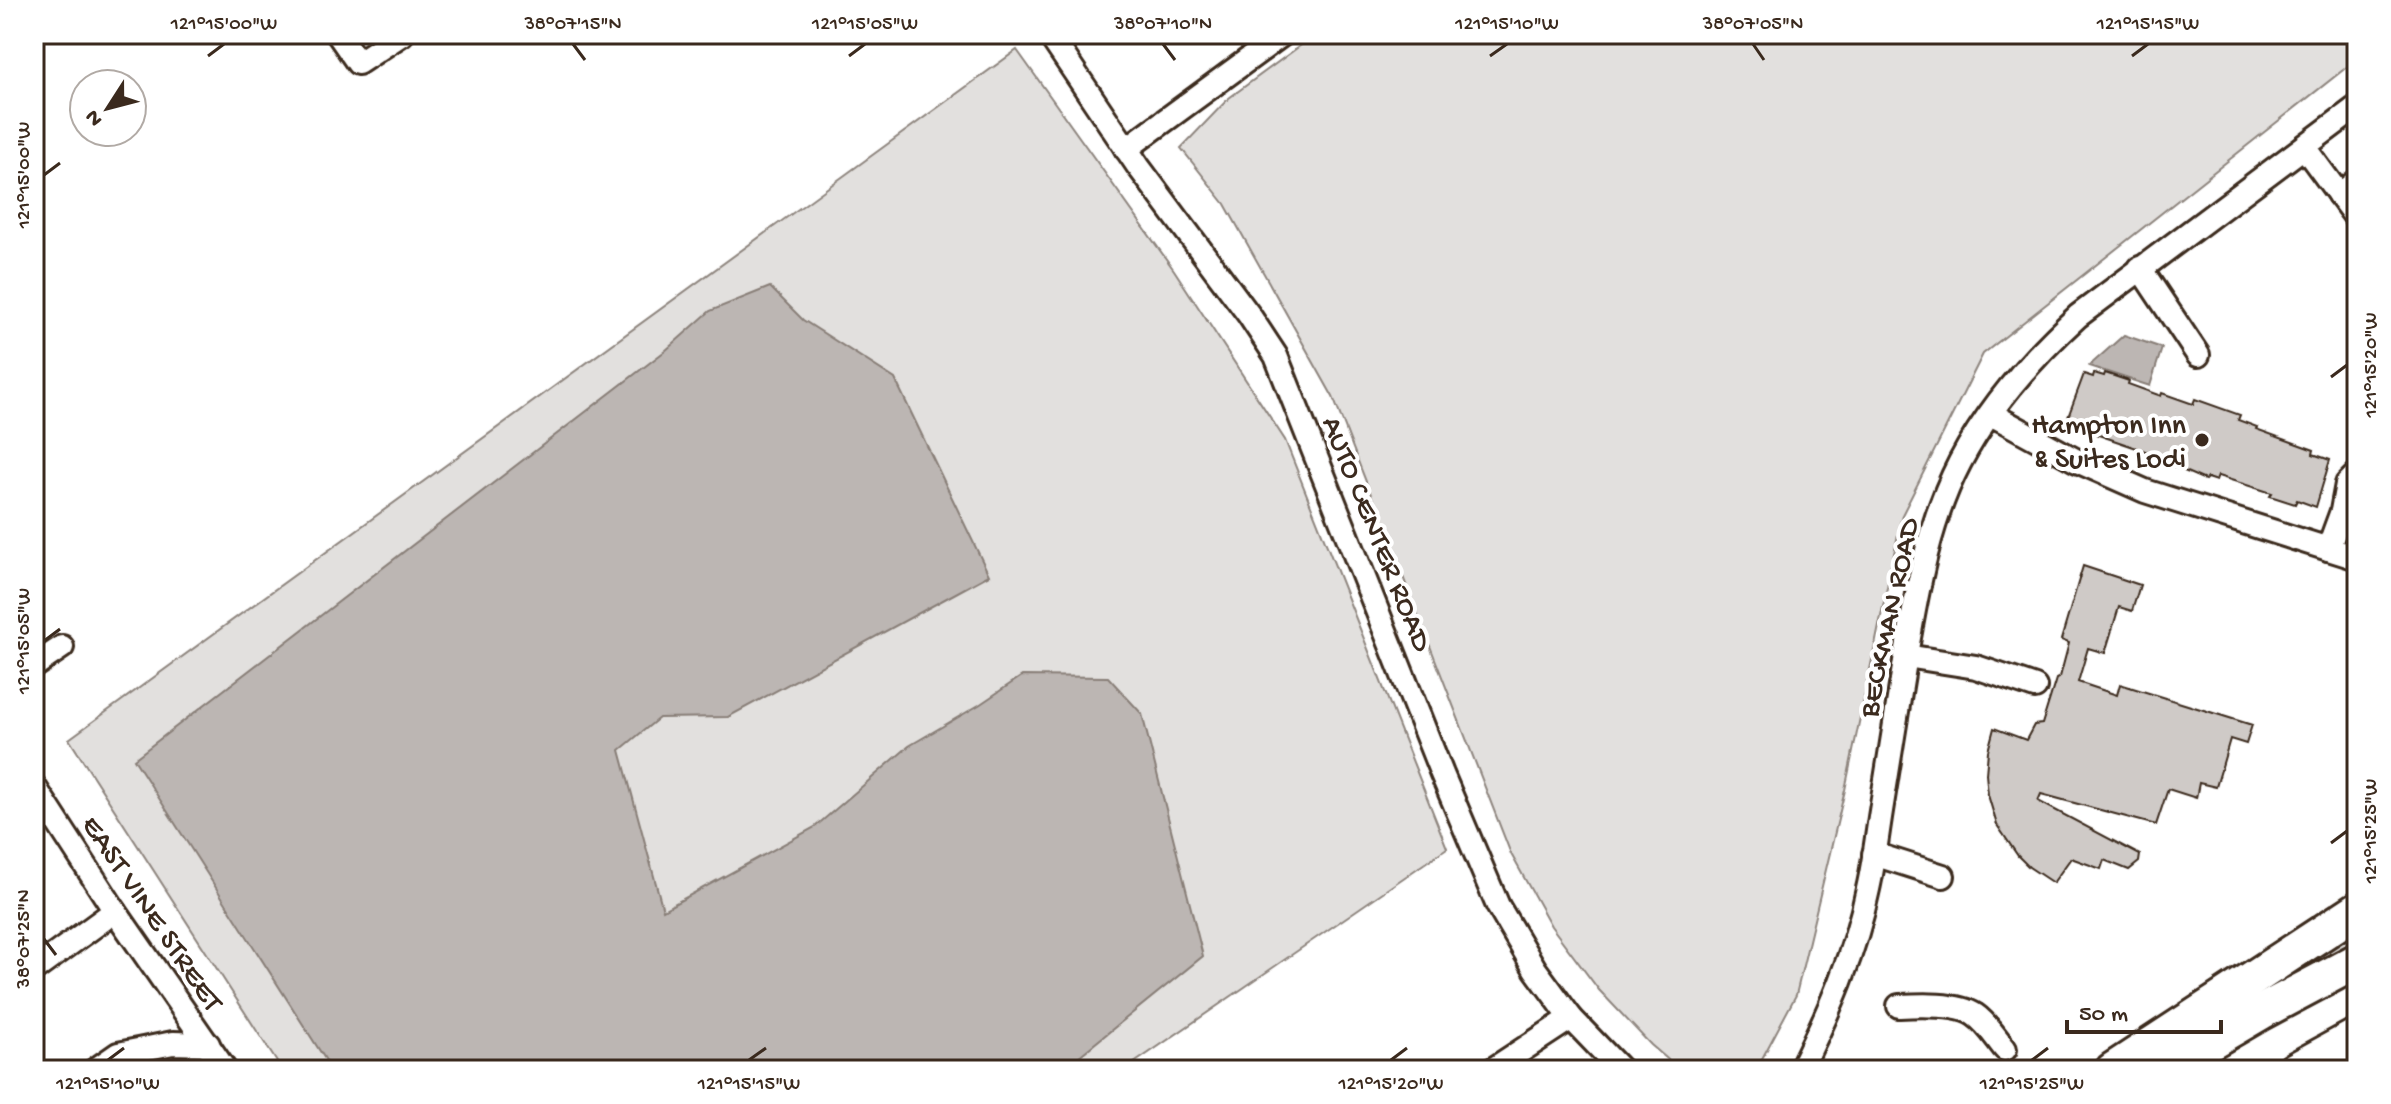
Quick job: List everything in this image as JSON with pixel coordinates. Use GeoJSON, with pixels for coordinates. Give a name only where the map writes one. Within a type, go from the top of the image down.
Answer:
{"type":"FeatureCollection","features":[{"type":"Feature","properties":{"kind":"highway"},"geometry":{"type":"LineString","coordinates":[[2113,1070],[2357,910]]}},
{"type":"Feature","properties":{"kind":"highway"},"geometry":{"type":"LineString","coordinates":[[2162,1070],[2357,961]]}},
{"type":"Feature","properties":{"kind":"highway"},"geometry":{"type":"LineString","coordinates":[[2295,1070],[2357,1036]]}},
{"type":"Feature","properties":{"kind":"street"},"geometry":{"type":"LineString","coordinates":[[338,34],[358,63],[402,34]]}},
{"type":"Feature","properties":{"kind":"street","name":"AUTO CENTER ROAD"},"geometry":{"type":"LineString","coordinates":[[1049,34],[1126,149],[1276,356],[1442,774],[1498,906],[1535,969],[1571,1018],[1621,1070]]}},
{"type":"Feature","properties":{"kind":"street"},"geometry":{"type":"LineString","coordinates":[[1126,149],[1283,34]]}},
{"type":"Feature","properties":{"kind":"street","name":"BECKMAN ROAD"},"geometry":{"type":"LineString","coordinates":[[1800,1070],[1829,1012],[1853,946],[1868,889],[1916,595],[1942,504],[1960,462],[1991,414],[2045,346],[2078,316],[2357,107]]}},
{"type":"Feature","properties":{"kind":"street"},"geometry":{"type":"LineString","coordinates":[[2304,147],[2348,188],[2357,219]]}},
{"type":"Feature","properties":{"kind":"street"},"geometry":{"type":"LineString","coordinates":[[2140,268],[2198,355]]}},
{"type":"Feature","properties":{"kind":"street"},"geometry":{"type":"LineString","coordinates":[[1991,414],[2077,461],[2145,491],[2357,558]]}},
{"type":"Feature","properties":{"kind":"street"},"geometry":{"type":"LineString","coordinates":[[2328,549],[2350,513],[2347,484],[2357,474]]}},
{"type":"Feature","properties":{"kind":"street"},"geometry":{"type":"LineString","coordinates":[[34,666],[62,647]]}},
{"type":"Feature","properties":{"kind":"street"},"geometry":{"type":"LineString","coordinates":[[1906,656],[1976,667],[2035,687]]}},
{"type":"Feature","properties":{"kind":"street","name":"EAST VINE STREET"},"geometry":{"type":"LineString","coordinates":[[34,786],[115,911],[225,1070]]}},
{"type":"Feature","properties":{"kind":"street"},"geometry":{"type":"LineString","coordinates":[[1874,854],[1943,876]]}},
{"type":"Feature","properties":{"kind":"street"},"geometry":{"type":"LineString","coordinates":[[34,970],[115,911]]}},
{"type":"Feature","properties":{"kind":"street"},"geometry":{"type":"LineString","coordinates":[[1899,1006],[1939,1006],[1976,1015],[2005,1049]]}},
{"type":"Feature","properties":{"kind":"street"},"geometry":{"type":"LineString","coordinates":[[1492,1070],[1571,1018]]}},
{"type":"Feature","properties":{"kind":"street"},"geometry":{"type":"LineString","coordinates":[[95,1070],[118,1054],[173,1043],[208,1044]]}},
{"type":"Feature","properties":{"kind":"shaded area"},"geometry":{"type":"Polygon","coordinates":[[[1316,34],[2357,34],[2357,59],[1983,354],[1902,515],[1845,790],[1796,995],[1756,1070],[1680,1070],[1651,1045],[1599,990],[1551,926],[1511,854],[1333,397],[1225,204],[1181,148],[1229,98],[1316,34]]]}},
{"type":"Feature","properties":{"kind":"shaded area"},"geometry":{"type":"Polygon","coordinates":[[[1017,50],[1174,270],[1285,440],[1447,848],[1124,1070],[282,1070],[69,739],[1017,50]]]}},
{"type":"Feature","properties":{"kind":"shaded area"},"geometry":{"type":"Polygon","coordinates":[[[770,287],[803,320],[895,379],[989,575],[728,717],[659,718],[620,750],[663,910],[815,827],[909,746],[1022,676],[1108,677],[1142,714],[1203,956],[1062,1070],[332,1070],[134,759],[665,351],[710,311],[770,287]]]}},
{"type":"Feature","properties":{"kind":"shaded area"},"geometry":{"type":"Polygon","coordinates":[[[2124,335],[2162,348],[2150,386],[2089,366],[2124,335]]]}},
{"type":"Feature","properties":{"kind":"shaded area"},"geometry":{"type":"Polygon","coordinates":[[[2357,927],[2357,942],[2255,999],[2252,995],[2357,927]]]}},
{"type":"Feature","properties":{"kind":"building","name":"Hampton Inn & Suites Lodi"},"geometry":{"type":"Polygon","coordinates":[[[2094,373],[2104,376],[2105,373],[2129,381],[2128,384],[2161,396],[2162,393],[2193,404],[2195,399],[2240,415],[2238,420],[2256,429],[2314,450],[2313,454],[2330,460],[2316,507],[2297,500],[2295,504],[2270,496],[2272,493],[2218,476],[2216,481],[2205,480],[2170,465],[2172,460],[2084,430],[2085,427],[2077,424],[2078,420],[2068,417],[2084,374],[2093,377],[2094,373]]]}},
{"type":"Feature","properties":{"kind":"building"},"geometry":{"type":"Polygon","coordinates":[[[2083,566],[2140,585],[2132,611],[2119,607],[2105,653],[2088,648],[2078,682],[2117,695],[2120,684],[2252,725],[2246,744],[2230,739],[2216,787],[2199,783],[2196,798],[2168,789],[2156,825],[2041,794],[2038,801],[2140,855],[2139,862],[2129,870],[2104,860],[2101,869],[2071,858],[2053,883],[2018,856],[1997,825],[1988,795],[1988,751],[1994,728],[2026,740],[2034,725],[2042,724],[2069,643],[2061,640],[2083,566]]]}},
{"type":"Feature","properties":{"kind":"place","name":"Hampton Inn & Suites Lodi"},"geometry":{"type":"Point","coordinates":[2202,440]}}]}
